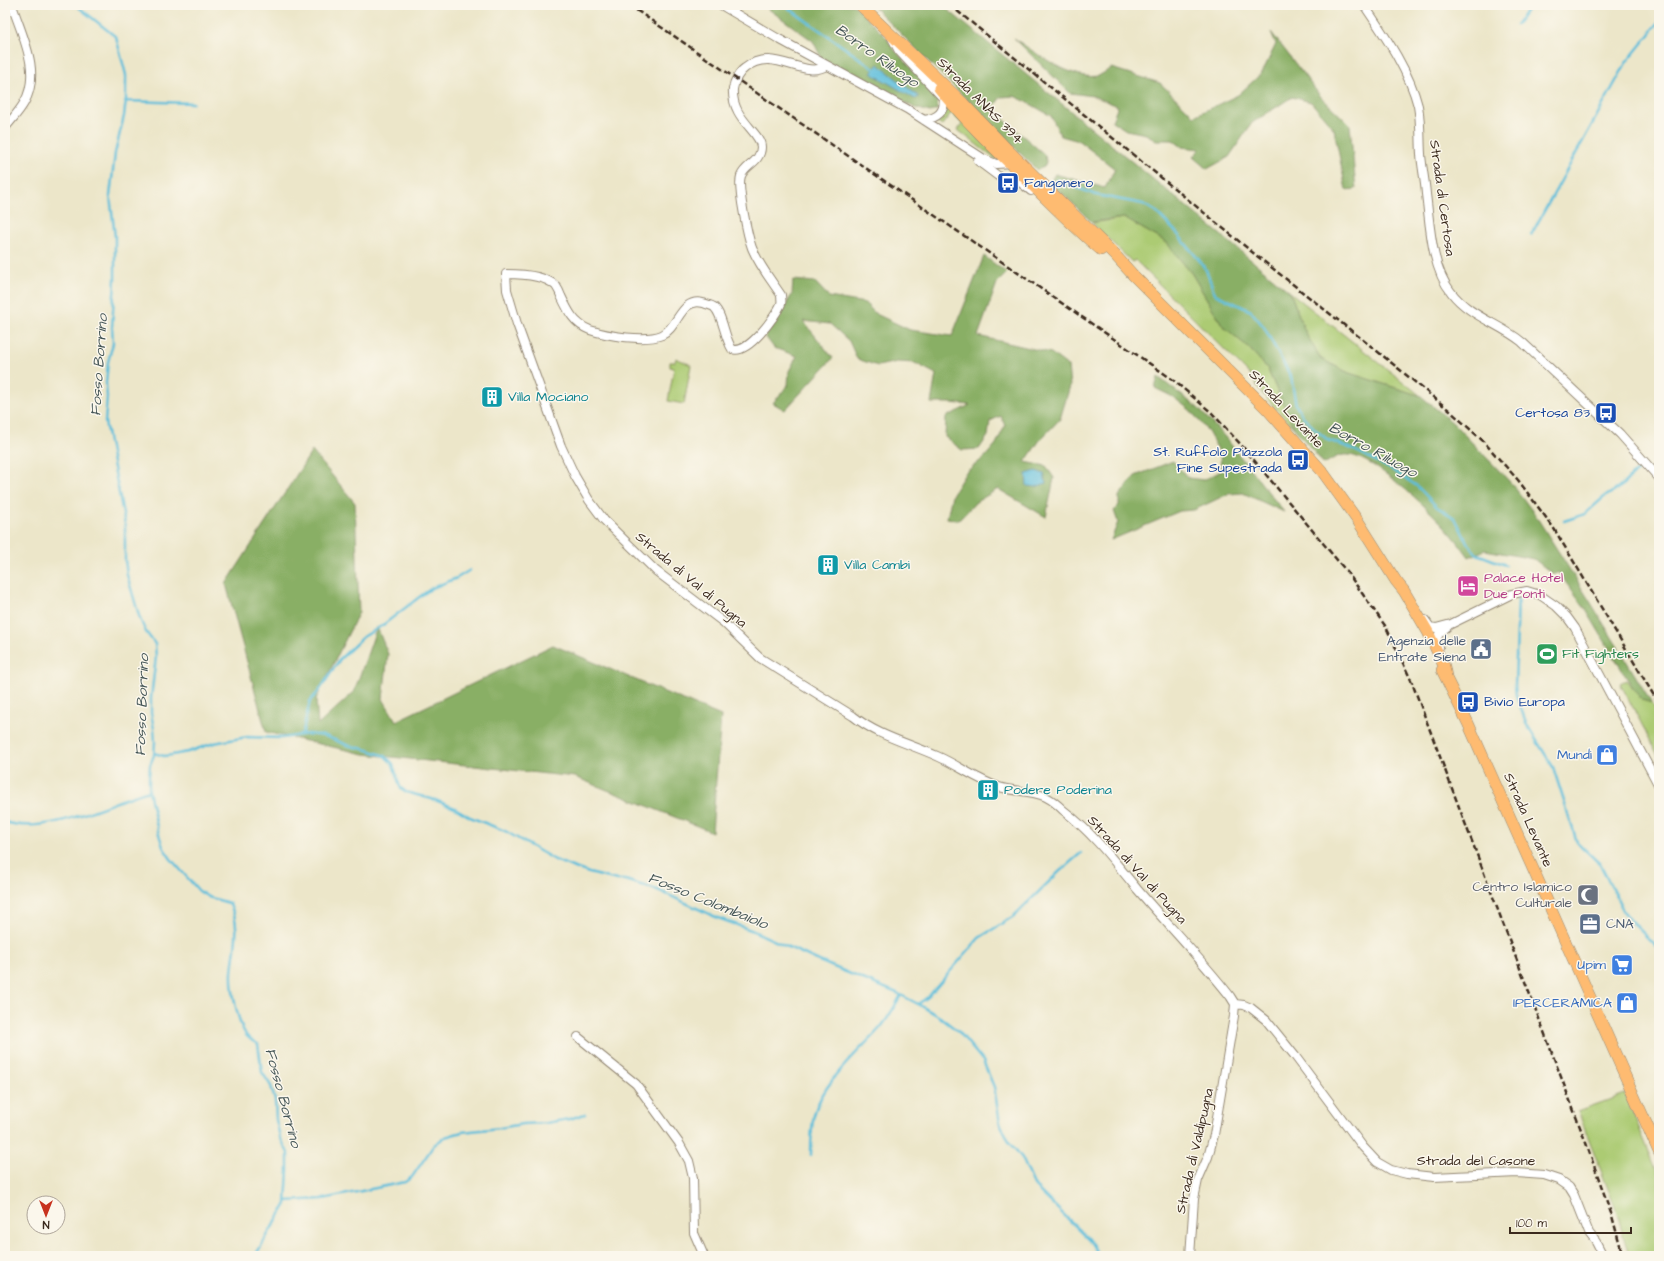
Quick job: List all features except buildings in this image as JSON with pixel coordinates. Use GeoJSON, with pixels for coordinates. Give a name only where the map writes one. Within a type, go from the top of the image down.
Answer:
{"type":"FeatureCollection","features":[{"type":"Feature","properties":{"kind":"main road","name":"Strada ANAS 394"},"geometry":{"type":"LineString","coordinates":[[860,5],[919,63],[951,103],[1015,165]]}},
{"type":"Feature","properties":{"kind":"main road","name":"Strada Levante"},"geometry":{"type":"LineString","coordinates":[[1015,165],[1082,233],[1133,275]]}},
{"type":"Feature","properties":{"kind":"main road","name":"Strada Levante"},"geometry":{"type":"LineString","coordinates":[[1015,165],[1109,248],[1133,275],[1248,390],[1291,435],[1322,471],[1358,521],[1412,604],[1445,671],[1659,1152]]}},
{"type":"Feature","properties":{"kind":"main road","name":"Strada Levante"},"geometry":{"type":"LineString","coordinates":[[1396,581],[1400,592],[1445,671]]}},
{"type":"Feature","properties":{"kind":"street"},"geometry":{"type":"LineString","coordinates":[[5,128],[24,103],[30,86],[30,59],[12,5]]}},
{"type":"Feature","properties":{"kind":"street"},"geometry":{"type":"LineString","coordinates":[[721,5],[826,66],[924,120],[987,161],[996,164],[1015,165],[1011,175],[1004,178]]}},
{"type":"Feature","properties":{"kind":"street","name":"Strada di Certosa"},"geometry":{"type":"LineString","coordinates":[[1364,5],[1399,62],[1411,86],[1417,106],[1422,169],[1432,240],[1440,272],[1446,286],[1457,299],[1476,315],[1522,342],[1620,434],[1659,478]]}},
{"type":"Feature","properties":{"kind":"street"},"geometry":{"type":"LineString","coordinates":[[890,34],[899,51],[943,98],[944,105],[940,114],[933,118],[924,120]]}},
{"type":"Feature","properties":{"kind":"street","name":"Strada di Val di Pugna"},"geometry":{"type":"LineString","coordinates":[[826,66],[813,70],[781,61],[761,60],[743,69],[734,86],[733,96],[735,106],[744,123],[759,140],[761,146],[760,155],[743,172],[740,179],[740,193],[752,247],[782,295],[781,303],[776,312],[762,332],[747,346],[739,350],[732,349],[727,340],[717,311],[713,306],[700,302],[691,303],[684,309],[664,334],[655,337],[622,336],[590,330],[578,324],[572,317],[555,285],[549,281],[527,274],[506,274],[507,290],[517,324],[574,476],[597,510],[624,540],[656,571],[723,622],[760,658],[879,733],[938,756],[1006,790],[1032,792],[1048,798],[1068,813],[1117,863],[1136,888],[1219,983],[1235,1004]]}},
{"type":"Feature","properties":{"kind":"street"},"geometry":{"type":"LineString","coordinates":[[943,133],[989,170],[1004,178],[1024,184],[1058,217],[1082,233]]}},
{"type":"Feature","properties":{"kind":"street"},"geometry":{"type":"LineString","coordinates":[[1412,604],[1430,627],[1436,628],[1451,624],[1507,596],[1520,592],[1536,593],[1556,606],[1568,617],[1575,628],[1659,786]]}},
{"type":"Feature","properties":{"kind":"street"},"geometry":{"type":"LineString","coordinates":[[1445,671],[1442,653],[1436,640],[1451,624]]}},
{"type":"Feature","properties":{"kind":"street","name":"Strada di Valdipugna"},"geometry":{"type":"LineString","coordinates":[[1190,1256],[1194,1199],[1198,1180],[1208,1156],[1214,1135],[1235,1004]]}},
{"type":"Feature","properties":{"kind":"street","name":"Strada del Casone"},"geometry":{"type":"LineString","coordinates":[[1235,1004],[1244,1005],[1251,1008],[1266,1020],[1363,1147],[1377,1162],[1391,1170],[1406,1174],[1434,1177],[1517,1173],[1544,1175],[1560,1180],[1569,1187],[1574,1195],[1586,1228],[1596,1242],[1603,1256]]}},
{"type":"Feature","properties":{"kind":"street"},"geometry":{"type":"LineString","coordinates":[[578,1037],[636,1084],[680,1143],[688,1161],[693,1178],[694,1234],[704,1256]]}},
{"type":"Feature","properties":{"kind":"green space"},"geometry":{"type":"Polygon","coordinates":[[[763,5],[854,5],[886,37],[893,48],[936,95],[938,100],[937,110],[930,112],[915,108],[822,59],[813,41],[763,5]]]}},
{"type":"Feature","properties":{"kind":"green space"},"geometry":{"type":"Polygon","coordinates":[[[872,5],[942,5],[1290,292],[1306,334],[1321,359],[1349,373],[1421,396],[1454,424],[1512,484],[1534,513],[1652,703],[1642,700],[1634,690],[1586,610],[1558,572],[1554,575],[1534,559],[1485,550],[1469,557],[1451,533],[1426,508],[1400,484],[1372,464],[1349,455],[1342,455],[1324,464],[1294,428],[1267,368],[1249,348],[1223,326],[1192,274],[1166,242],[1124,218],[1092,222],[1050,182],[1055,174],[1105,188],[1115,169],[1079,141],[1061,136],[1051,116],[1014,96],[1001,97],[992,109],[1045,155],[1046,162],[1044,167],[1037,170],[872,5]]]}},
{"type":"Feature","properties":{"kind":"green space"},"geometry":{"type":"Polygon","coordinates":[[[1271,32],[1321,97],[1350,125],[1356,189],[1346,190],[1334,129],[1311,102],[1292,97],[1252,123],[1229,157],[1207,169],[1193,157],[1200,149],[1182,147],[1173,140],[1156,140],[1146,134],[1126,130],[1112,121],[1118,106],[1093,96],[1070,93],[1014,38],[1043,58],[1068,71],[1080,75],[1091,77],[1100,75],[1111,68],[1160,83],[1194,116],[1238,95],[1262,73],[1276,44],[1271,32]]]}},
{"type":"Feature","properties":{"kind":"green space"},"geometry":{"type":"Polygon","coordinates":[[[949,105],[1003,159],[995,159],[958,130],[962,124],[951,113],[942,125],[936,121],[943,117],[949,105]]]}},
{"type":"Feature","properties":{"kind":"green space"},"geometry":{"type":"Polygon","coordinates":[[[1124,218],[1166,242],[1192,274],[1223,326],[1249,348],[1267,368],[1294,428],[1258,389],[1253,378],[1135,260],[1132,262],[1092,223],[1124,218]]]}},
{"type":"Feature","properties":{"kind":"green space"},"geometry":{"type":"Polygon","coordinates":[[[984,256],[1007,273],[997,283],[978,336],[1051,353],[1068,366],[1070,386],[1060,419],[1040,440],[1025,462],[1046,466],[1054,478],[1046,517],[998,489],[976,502],[959,520],[947,518],[952,495],[966,472],[985,457],[996,444],[1005,426],[1001,416],[990,421],[988,436],[979,449],[962,450],[945,437],[946,417],[970,405],[931,403],[936,374],[915,363],[897,362],[878,366],[857,359],[849,341],[830,324],[803,321],[833,358],[785,410],[773,403],[788,385],[789,371],[797,356],[774,348],[765,336],[792,295],[793,280],[815,282],[829,297],[865,303],[876,314],[910,330],[952,336],[984,256]]]}},
{"type":"Feature","properties":{"kind":"green space"},"geometry":{"type":"Polygon","coordinates":[[[1290,292],[1421,396],[1349,373],[1321,359],[1306,334],[1290,292]]]}},
{"type":"Feature","properties":{"kind":"green space"},"geometry":{"type":"Polygon","coordinates":[[[676,358],[691,365],[684,404],[668,401],[674,368],[670,367],[670,362],[675,362],[676,358]]]}},
{"type":"Feature","properties":{"kind":"green space"},"geometry":{"type":"Polygon","coordinates":[[[1158,377],[1198,408],[1225,437],[1284,512],[1243,493],[1228,494],[1194,510],[1180,511],[1111,540],[1118,522],[1114,511],[1119,505],[1119,496],[1135,476],[1173,461],[1188,478],[1204,480],[1221,471],[1220,453],[1207,430],[1190,410],[1173,397],[1155,388],[1158,377]]]}},
{"type":"Feature","properties":{"kind":"green space"},"geometry":{"type":"Polygon","coordinates":[[[312,451],[355,503],[359,612],[316,699],[318,725],[354,692],[377,627],[388,654],[383,699],[396,721],[553,645],[721,716],[712,832],[575,777],[364,754],[266,732],[226,584],[312,451]]]}},
{"type":"Feature","properties":{"kind":"green space"},"geometry":{"type":"Polygon","coordinates":[[[1626,680],[1642,700],[1652,703],[1659,716],[1659,757],[1620,683],[1626,680]]]}},
{"type":"Feature","properties":{"kind":"green space"},"geometry":{"type":"Polygon","coordinates":[[[1625,1094],[1659,1176],[1659,1256],[1629,1256],[1615,1207],[1578,1111],[1625,1094]]]}},
{"type":"Feature","properties":{"kind":"water"},"geometry":{"type":"Polygon","coordinates":[[[878,64],[918,96],[918,98],[915,99],[871,73],[878,64]]]}},
{"type":"Feature","properties":{"kind":"water"},"geometry":{"type":"Polygon","coordinates":[[[1036,471],[1044,474],[1046,483],[1036,487],[1027,486],[1026,474],[1036,471]]]}},
{"type":"Feature","properties":{"kind":"waterway","name":"Fosso Borrino"},"geometry":{"type":"LineString","coordinates":[[76,5],[116,37],[126,75],[126,100],[124,116],[115,153],[110,196],[115,237],[115,279],[112,327],[113,343],[108,362],[105,422],[125,524],[125,559],[127,575],[140,619],[146,632],[155,644],[156,657],[151,698],[151,713],[155,742],[154,755],[150,765],[149,791],[163,847],[171,859],[199,891],[208,897],[229,903],[233,911],[236,928],[232,972],[232,987],[235,1004],[246,1035],[258,1044],[262,1072],[271,1086],[275,1101],[276,1120],[280,1137],[288,1153],[286,1204],[255,1256]]}},
{"type":"Feature","properties":{"kind":"waterway","name":"Borro Riluogo"},"geometry":{"type":"LineString","coordinates":[[784,5],[876,70]]}},
{"type":"Feature","properties":{"kind":"waterway"},"geometry":{"type":"LineString","coordinates":[[1516,25],[1531,5]]}},
{"type":"Feature","properties":{"kind":"waterway"},"geometry":{"type":"LineString","coordinates":[[1531,235],[1626,63],[1659,22]]}},
{"type":"Feature","properties":{"kind":"waterway"},"geometry":{"type":"LineString","coordinates":[[125,101],[193,103]]}},
{"type":"Feature","properties":{"kind":"waterway","name":"Borro Riluogo"},"geometry":{"type":"LineString","coordinates":[[1057,180],[1096,195],[1143,204],[1155,211],[1175,231],[1199,260],[1206,270],[1215,294],[1251,311],[1264,327],[1291,377],[1296,405],[1302,415],[1317,431],[1328,440],[1366,456],[1417,486],[1437,507],[1455,518],[1468,544],[1477,554],[1506,565]]}},
{"type":"Feature","properties":{"kind":"waterway"},"geometry":{"type":"LineString","coordinates":[[1564,521],[1585,514],[1603,498],[1620,487],[1643,465]]}},
{"type":"Feature","properties":{"kind":"waterway"},"geometry":{"type":"LineString","coordinates":[[302,735],[310,701],[319,691],[340,659],[363,637],[383,625],[432,588],[457,578],[470,570]]}},
{"type":"Feature","properties":{"kind":"waterway","name":"Borro Riluogo"},"geometry":{"type":"LineString","coordinates":[[1518,599],[1515,686],[1516,695],[1527,725],[1553,767],[1577,842],[1600,864],[1624,912],[1659,949]]}},
{"type":"Feature","properties":{"kind":"waterway","name":"Fosso Colombaiolo"},"geometry":{"type":"LineString","coordinates":[[154,753],[164,756],[172,755],[188,752],[214,743],[247,737],[282,738],[308,734],[325,736],[347,745],[368,750],[385,756],[393,764],[400,787],[406,792],[435,800],[455,808],[470,817],[505,831],[555,860],[589,873],[617,880],[625,880],[660,891],[718,918],[751,930],[819,961],[897,993],[918,1004],[940,1017],[959,1032],[983,1061],[994,1087],[1000,1123],[1009,1141],[1022,1158],[1035,1187],[1089,1239],[1099,1256]]}},
{"type":"Feature","properties":{"kind":"waterway"},"geometry":{"type":"LineString","coordinates":[[5,822],[22,825],[40,825],[59,822],[149,791]]}},
{"type":"Feature","properties":{"kind":"waterway"},"geometry":{"type":"LineString","coordinates":[[918,1004],[928,997],[979,938],[1014,916],[1059,872],[1081,853]]}},
{"type":"Feature","properties":{"kind":"waterway"},"geometry":{"type":"LineString","coordinates":[[811,1155],[814,1115],[825,1090],[833,1079],[881,1027],[901,995]]}},
{"type":"Feature","properties":{"kind":"waterway"},"geometry":{"type":"LineString","coordinates":[[286,1201],[323,1199],[405,1182],[412,1177],[434,1145],[445,1137],[462,1132],[522,1124],[546,1123],[569,1119],[585,1114]]}},
{"type":"Feature","properties":{"kind":"railway"},"geometry":{"type":"LineString","coordinates":[[629,5],[1172,379],[1212,413],[1243,447],[1347,572],[1386,627],[1411,680],[1586,1143],[1612,1216],[1623,1256]]}},
{"type":"Feature","properties":{"kind":"railway"},"geometry":{"type":"LineString","coordinates":[[950,5],[1257,256],[1377,351],[1449,410],[1482,440],[1518,480],[1553,527],[1659,704]]}},
{"type":"Feature","properties":{"kind":"place","name":"Fangonero"},"geometry":{"type":"Point","coordinates":[1008,183]}},
{"type":"Feature","properties":{"kind":"place","name":"Villa Mociano"},"geometry":{"type":"Point","coordinates":[492,397]}},
{"type":"Feature","properties":{"kind":"place","name":"Certosa 83"},"geometry":{"type":"Point","coordinates":[1606,413]}},
{"type":"Feature","properties":{"kind":"place","name":"St. Ruffolo Piazzola Fine Supestrada"},"geometry":{"type":"Point","coordinates":[1298,460]}},
{"type":"Feature","properties":{"kind":"place","name":"Villa Cambi"},"geometry":{"type":"Point","coordinates":[828,565]}},
{"type":"Feature","properties":{"kind":"place","name":"Palace Hotel Due Ponti"},"geometry":{"type":"Point","coordinates":[1468,586]}},
{"type":"Feature","properties":{"kind":"place","name":"Agenzia delle Entrate Siena"},"geometry":{"type":"Point","coordinates":[1481,649]}},
{"type":"Feature","properties":{"kind":"place","name":"Fit Fighters"},"geometry":{"type":"Point","coordinates":[1547,654]}},
{"type":"Feature","properties":{"kind":"place","name":"Bivio Europa"},"geometry":{"type":"Point","coordinates":[1468,702]}},
{"type":"Feature","properties":{"kind":"place","name":"Mundi"},"geometry":{"type":"Point","coordinates":[1607,755]}},
{"type":"Feature","properties":{"kind":"place","name":"Podere Poderina"},"geometry":{"type":"Point","coordinates":[988,790]}},
{"type":"Feature","properties":{"kind":"place","name":"Centro Islamico Culturale"},"geometry":{"type":"Point","coordinates":[1588,895]}},
{"type":"Feature","properties":{"kind":"place","name":"CNA"},"geometry":{"type":"Point","coordinates":[1590,924]}},
{"type":"Feature","properties":{"kind":"place","name":"Upim"},"geometry":{"type":"Point","coordinates":[1622,965]}},
{"type":"Feature","properties":{"kind":"place","name":"IPERCERAMICA"},"geometry":{"type":"Point","coordinates":[1627,1003]}}]}
